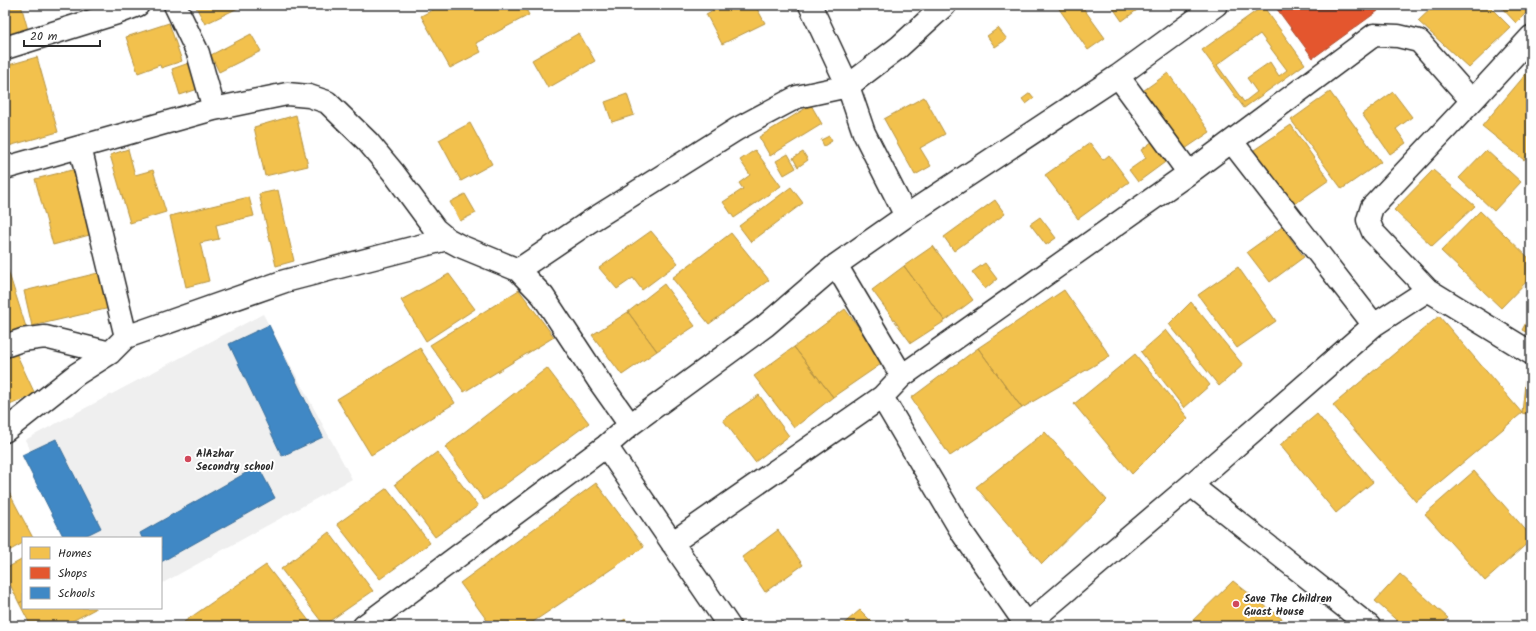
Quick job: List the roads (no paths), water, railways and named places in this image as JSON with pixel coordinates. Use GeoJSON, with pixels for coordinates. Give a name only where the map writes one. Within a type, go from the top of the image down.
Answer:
{"type":"FeatureCollection","features":[{"type":"Feature","properties":{"kind":"street"},"geometry":{"type":"LineString","coordinates":[[5,48],[138,5]]}},
{"type":"Feature","properties":{"kind":"street"},"geometry":{"type":"LineString","coordinates":[[175,5],[198,53],[214,109]]}},
{"type":"Feature","properties":{"kind":"street"},"geometry":{"type":"LineString","coordinates":[[810,5],[848,86],[864,133],[906,216]]}},
{"type":"Feature","properties":{"kind":"street"},"geometry":{"type":"LineString","coordinates":[[518,270],[589,222],[737,129],[797,97],[848,86],[899,47],[945,5]]}},
{"type":"Feature","properties":{"kind":"street"},"geometry":{"type":"LineString","coordinates":[[364,626],[606,446],[630,425],[765,326],[836,265],[906,216],[1118,76],[1216,5]]}},
{"type":"Feature","properties":{"kind":"street"},"geometry":{"type":"LineString","coordinates":[[672,542],[882,397],[902,376],[1189,174],[1374,35],[1398,36],[1419,41],[1472,101]]}},
{"type":"Feature","properties":{"kind":"street"},"geometry":{"type":"LineString","coordinates":[[1531,37],[1372,207],[1368,220],[1373,232],[1428,290],[1531,353]]}},
{"type":"Feature","properties":{"kind":"street"},"geometry":{"type":"LineString","coordinates":[[1118,76],[1189,174]]}},
{"type":"Feature","properties":{"kind":"street"},"geometry":{"type":"LineString","coordinates":[[5,168],[214,109],[287,94],[309,96],[327,102],[368,142],[393,172],[435,229],[447,239],[460,246],[518,270],[543,296],[630,425]]}},
{"type":"Feature","properties":{"kind":"street"},"geometry":{"type":"LineString","coordinates":[[1232,142],[1374,325]]}},
{"type":"Feature","properties":{"kind":"street"},"geometry":{"type":"LineString","coordinates":[[80,147],[126,337]]}},
{"type":"Feature","properties":{"kind":"street"},"geometry":{"type":"LineString","coordinates":[[5,431],[77,374],[110,353],[126,337],[285,281],[447,239]]}},
{"type":"Feature","properties":{"kind":"street"},"geometry":{"type":"LineString","coordinates":[[836,265],[902,376]]}},
{"type":"Feature","properties":{"kind":"street"},"geometry":{"type":"LineString","coordinates":[[882,397],[963,534],[1026,626],[1192,485],[1374,325],[1428,290]]}},
{"type":"Feature","properties":{"kind":"street"},"geometry":{"type":"LineString","coordinates":[[5,346],[22,340],[45,337],[110,353]]}},
{"type":"Feature","properties":{"kind":"street"},"geometry":{"type":"LineString","coordinates":[[606,446],[730,626]]}},
{"type":"Feature","properties":{"kind":"street"},"geometry":{"type":"LineString","coordinates":[[1192,485],[1369,626]]}},
{"type":"Feature","properties":{"kind":"place","name":"AlAzhar Secondry school"},"geometry":{"type":"Point","coordinates":[188,459]}},
{"type":"Feature","properties":{"kind":"place","name":"Save The Children Guast House"},"geometry":{"type":"Point","coordinates":[1236,604]}}]}
